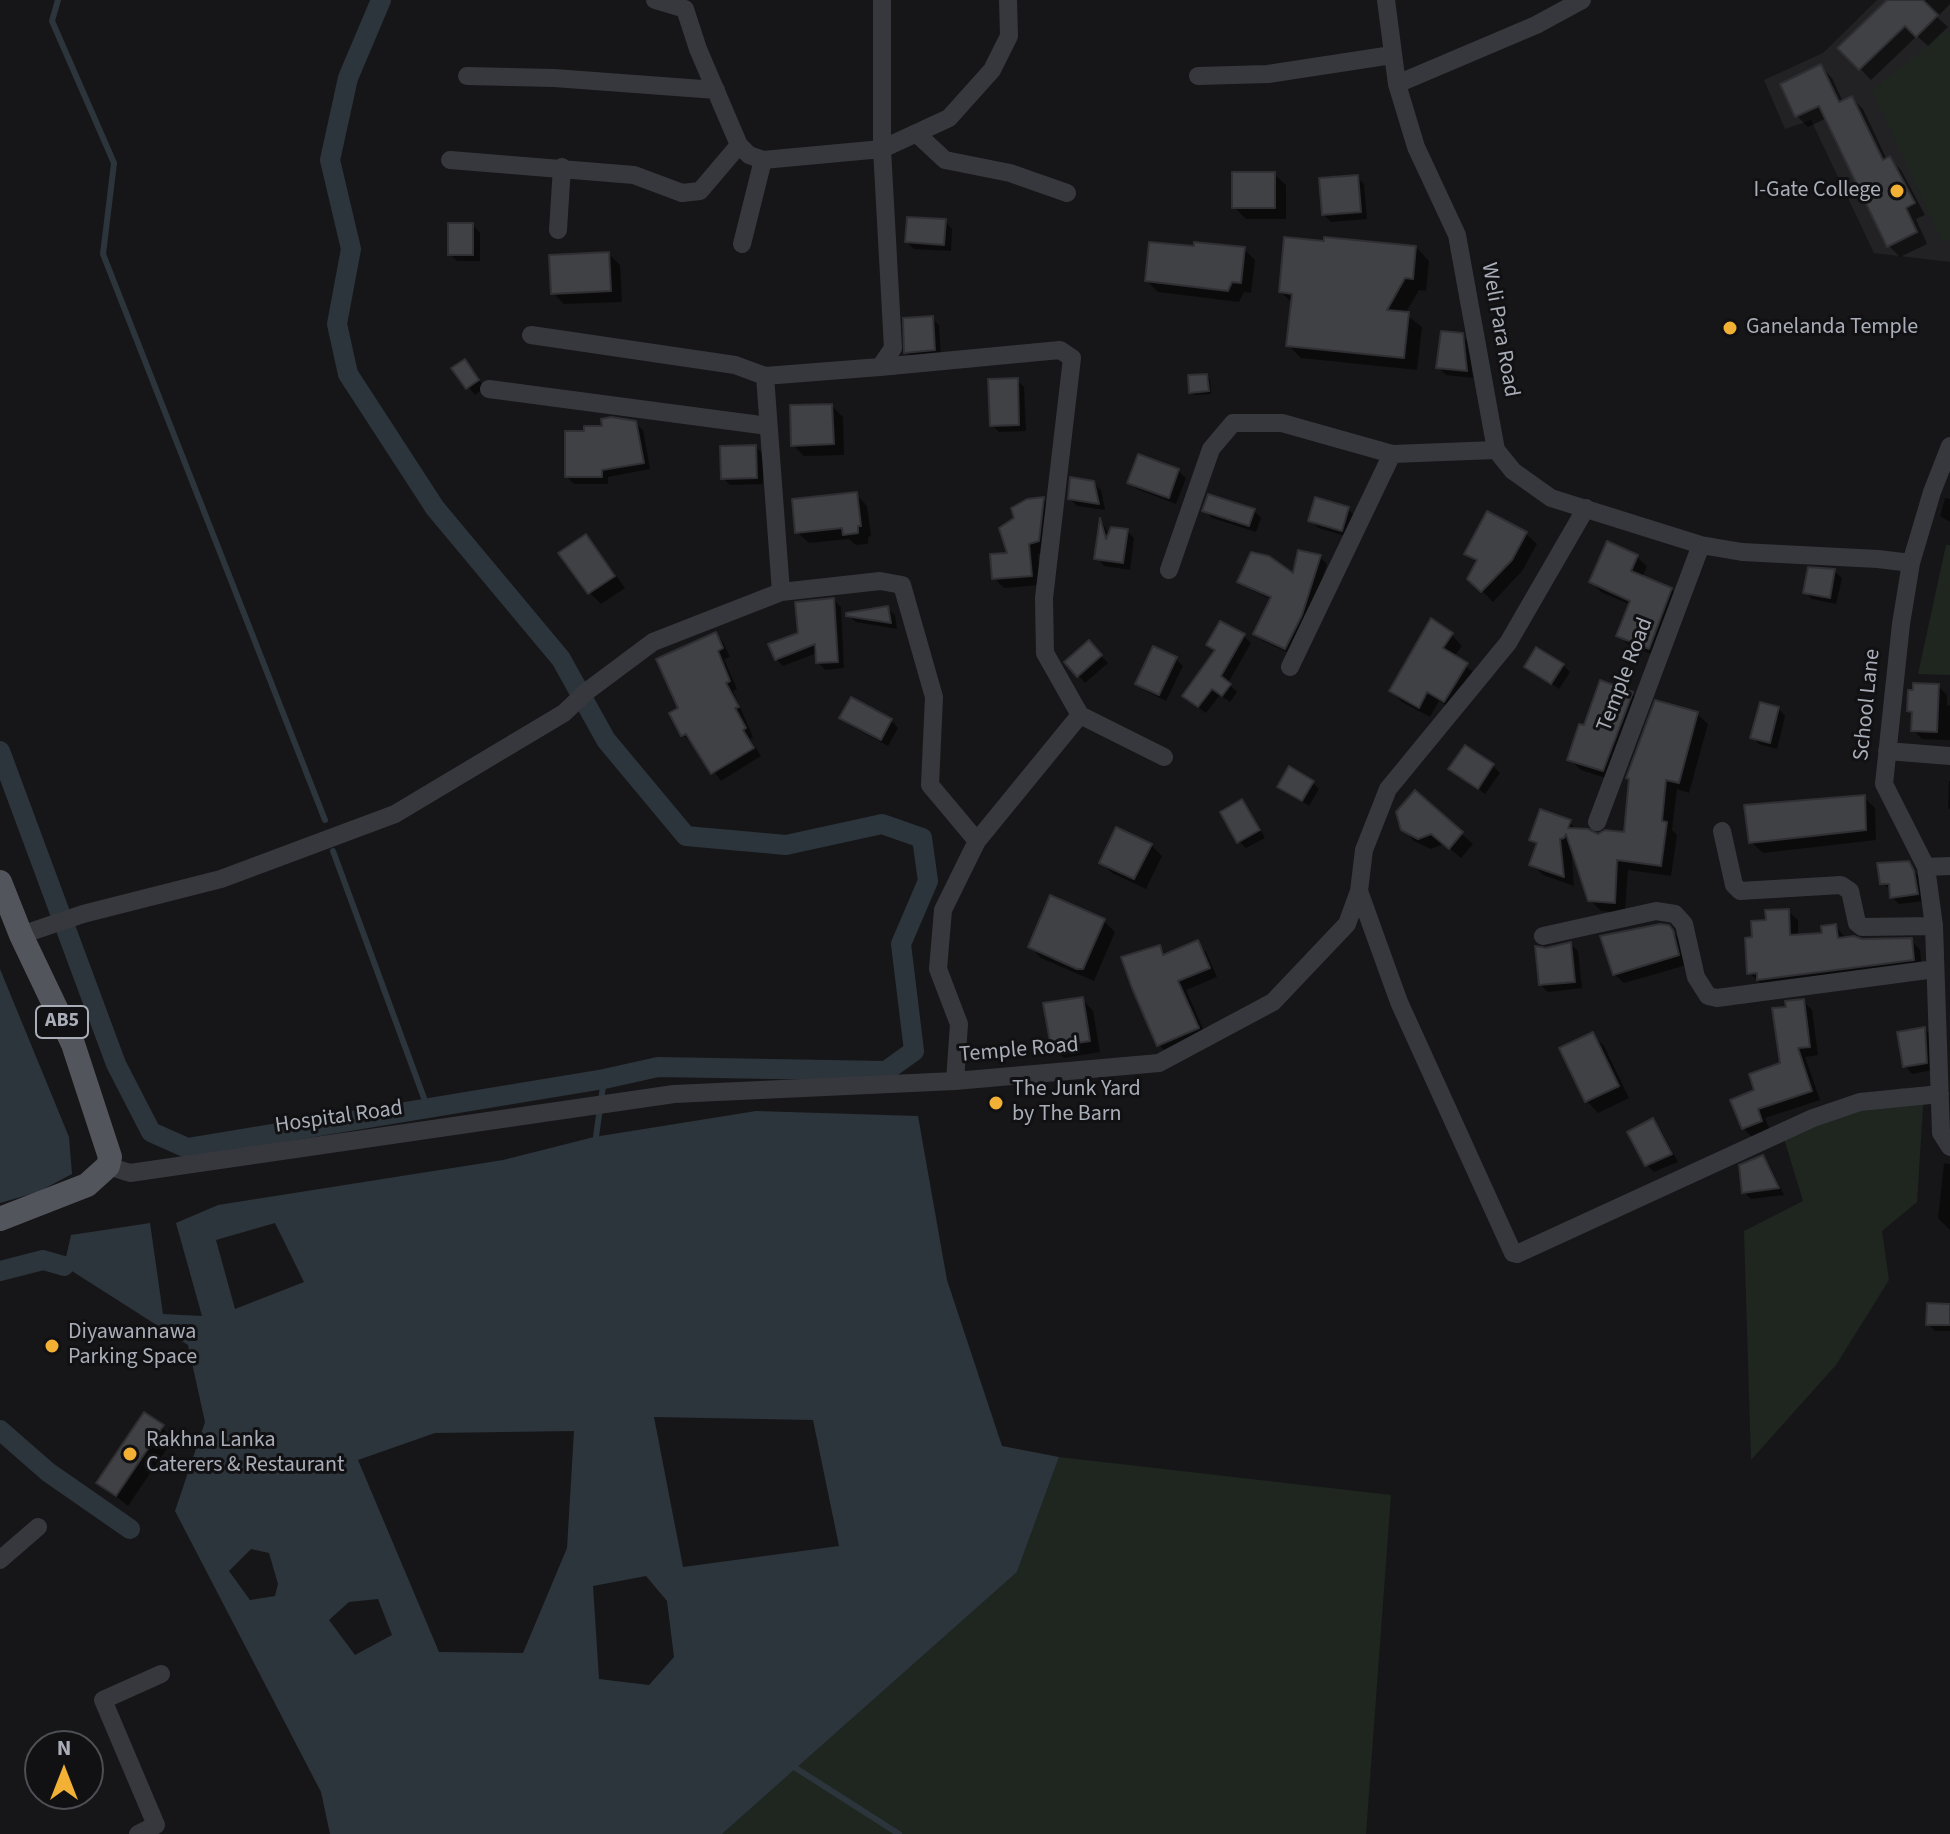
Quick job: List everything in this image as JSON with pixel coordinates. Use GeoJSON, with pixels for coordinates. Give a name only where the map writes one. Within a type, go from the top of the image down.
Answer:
{"type":"FeatureCollection","features":[{"type":"Feature","properties":{"kind":"main road","name":"AB5"},"geometry":{"type":"LineString","coordinates":[[0,882],[21,935],[73,1044],[110,1157],[108,1166]]}},
{"type":"Feature","properties":{"kind":"main road"},"geometry":{"type":"LineString","coordinates":[[0,1219],[87,1185],[108,1166]]}},
{"type":"Feature","properties":{"kind":"street"},"geometry":{"type":"LineString","coordinates":[[655,0],[685,9],[739,145],[749,155],[763,160],[882,149],[949,118],[992,70],[1009,36],[1008,0]]}},
{"type":"Feature","properties":{"kind":"street","name":"Weli Para Road"},"geometry":{"type":"LineString","coordinates":[[1386,0],[1397,84],[1416,147],[1457,235],[1496,450]]}},
{"type":"Feature","properties":{"kind":"street"},"geometry":{"type":"LineString","coordinates":[[1397,84],[1536,25],[1582,0]]}},
{"type":"Feature","properties":{"kind":"street"},"geometry":{"type":"LineString","coordinates":[[880,367],[893,348],[882,149],[882,1]]}},
{"type":"Feature","properties":{"kind":"street"},"geometry":{"type":"LineString","coordinates":[[1198,76],[1268,74],[1392,55]]}},
{"type":"Feature","properties":{"kind":"street"},"geometry":{"type":"LineString","coordinates":[[467,76],[554,78],[716,90]]}},
{"type":"Feature","properties":{"kind":"street"},"geometry":{"type":"LineString","coordinates":[[916,133],[945,160],[1010,173],[1067,193]]}},
{"type":"Feature","properties":{"kind":"street"},"geometry":{"type":"LineString","coordinates":[[450,160],[634,175],[682,193],[700,191],[739,145]]}},
{"type":"Feature","properties":{"kind":"street"},"geometry":{"type":"LineString","coordinates":[[742,244],[763,160]]}},
{"type":"Feature","properties":{"kind":"street"},"geometry":{"type":"LineString","coordinates":[[558,230],[562,167]]}},
{"type":"Feature","properties":{"kind":"street"},"geometry":{"type":"LineString","coordinates":[[531,335],[735,365],[765,376],[1060,350],[1072,358],[1044,598],[1045,653],[1080,715],[1164,757]]}},
{"type":"Feature","properties":{"kind":"street"},"geometry":{"type":"LineString","coordinates":[[765,376],[781,592]]}},
{"type":"Feature","properties":{"kind":"street"},"geometry":{"type":"LineString","coordinates":[[489,389],[768,426]]}},
{"type":"Feature","properties":{"kind":"street"},"geometry":{"type":"LineString","coordinates":[[1169,570],[1211,449],[1233,423],[1282,423],[1392,454],[1496,450],[1513,471],[1551,498],[1701,545],[1742,552],[1911,563]]}},
{"type":"Feature","properties":{"kind":"street","name":"School Lane"},"geometry":{"type":"LineString","coordinates":[[1950,446],[1932,492],[1911,563],[1884,784],[1926,867],[1934,926],[1945,1072],[1940,1094],[1941,1133],[1950,1147]]}},
{"type":"Feature","properties":{"kind":"street"},"geometry":{"type":"LineString","coordinates":[[1290,667],[1392,454]]}},
{"type":"Feature","properties":{"kind":"street"},"geometry":{"type":"LineString","coordinates":[[1586,508],[1508,643],[1388,789],[1364,850],[1359,891],[1399,1002],[1513,1253],[1517,1254],[1813,1118],[1860,1102],[1940,1094]]}},
{"type":"Feature","properties":{"kind":"street","name":"Temple Road"},"geometry":{"type":"LineString","coordinates":[[1597,822],[1701,545]]}},
{"type":"Feature","properties":{"kind":"street"},"geometry":{"type":"LineString","coordinates":[[21,935],[83,914],[221,879],[395,814],[564,713],[586,692],[653,642],[781,592],[880,581],[902,585],[934,697],[930,785],[977,841]]}},
{"type":"Feature","properties":{"kind":"street"},"geometry":{"type":"LineString","coordinates":[[955,1081],[959,1024],[938,969],[943,910],[977,841],[1080,715]]}},
{"type":"Feature","properties":{"kind":"street"},"geometry":{"type":"LineString","coordinates":[[1887,751],[1950,756]]}},
{"type":"Feature","properties":{"kind":"street"},"geometry":{"type":"LineString","coordinates":[[1722,831],[1734,885],[1740,891],[1845,886],[1850,891],[1857,923],[1862,927],[1934,926]]}},
{"type":"Feature","properties":{"kind":"street"},"geometry":{"type":"LineString","coordinates":[[1926,867],[1950,866]]}},
{"type":"Feature","properties":{"kind":"street","name":"Temple Road"},"geometry":{"type":"LineString","coordinates":[[577,1107],[647,1097],[955,1081],[1159,1063],[1273,1002],[1347,924],[1359,891]]}},
{"type":"Feature","properties":{"kind":"street"},"geometry":{"type":"LineString","coordinates":[[1543,936],[1656,911],[1675,914],[1684,924],[1696,977],[1708,996],[1717,998],[1935,969]]}},
{"type":"Feature","properties":{"kind":"street","name":"Hospital Road"},"geometry":{"type":"LineString","coordinates":[[108,1166],[130,1173],[577,1107]]}},
{"type":"Feature","properties":{"kind":"street"},"geometry":{"type":"LineString","coordinates":[[0,1560],[38,1527]]}},
{"type":"Feature","properties":{"kind":"street"},"geometry":{"type":"LineString","coordinates":[[138,1834],[156,1825],[103,1700],[161,1674]]}},
{"type":"Feature","properties":{"kind":"shaded area","name":"I-Gate College"},"geometry":{"type":"Polygon","coordinates":[[[1877,0],[1950,0],[1950,262],[1874,253],[1811,120],[1785,129],[1764,80],[1823,53],[1877,0]]]}},
{"type":"Feature","properties":{"kind":"shaded area"},"geometry":{"type":"Polygon","coordinates":[[[1946,31],[1950,32],[1950,242],[1941,239],[1872,90],[1946,31]]]}},
{"type":"Feature","properties":{"kind":"shaded area"},"geometry":{"type":"Polygon","coordinates":[[[1946,545],[1950,545],[1950,675],[1918,674],[1946,545]]]}},
{"type":"Feature","properties":{"kind":"shaded area"},"geometry":{"type":"Polygon","coordinates":[[[0,969],[69,1137],[72,1174],[38,1192],[0,1203],[0,969]]]}},
{"type":"Feature","properties":{"kind":"shaded area"},"geometry":{"type":"Polygon","coordinates":[[[1902,1088],[1924,1091],[1917,1202],[1882,1231],[1889,1280],[1836,1365],[1751,1460],[1744,1231],[1803,1201],[1781,1129],[1864,1098],[1902,1088]]]}},
{"type":"Feature","properties":{"kind":"shaded area"},"geometry":{"type":"Polygon","coordinates":[[[756,1111],[918,1116],[947,1280],[1002,1446],[1059,1457],[1017,1572],[722,1834],[330,1834],[321,1792],[175,1511],[205,1422],[188,1345],[64,1266],[71,1235],[150,1223],[163,1314],[202,1316],[176,1223],[218,1205],[503,1160],[594,1137],[756,1111]],[[275,1223],[216,1240],[235,1309],[304,1282],[275,1223]],[[654,1417],[683,1567],[839,1546],[813,1420],[654,1417]],[[574,1431],[435,1433],[358,1460],[439,1652],[523,1653],[567,1548],[574,1431]],[[251,1549],[229,1571],[250,1600],[275,1596],[278,1584],[269,1553],[251,1549]],[[646,1576],[593,1586],[599,1679],[649,1685],[674,1657],[667,1601],[646,1576]],[[378,1599],[349,1602],[329,1620],[355,1655],[392,1635],[378,1599]]]}},
{"type":"Feature","properties":{"kind":"shaded area"},"geometry":{"type":"Polygon","coordinates":[[[1059,1457],[1391,1495],[1366,1834],[722,1834],[1017,1572],[1059,1457]]]}},
{"type":"Feature","properties":{"kind":"building"},"geometry":{"type":"Polygon","coordinates":[[[1887,0],[1923,0],[1938,15],[1916,37],[1905,26],[1859,70],[1837,48],[1887,0]]]}},
{"type":"Feature","properties":{"kind":"building"},"geometry":{"type":"Polygon","coordinates":[[[1821,64],[1839,102],[1852,96],[1883,160],[1890,156],[1915,203],[1906,208],[1917,232],[1887,247],[1819,106],[1795,117],[1780,84],[1821,64]]]}},
{"type":"Feature","properties":{"kind":"building"},"geometry":{"type":"Polygon","coordinates":[[[1232,172],[1275,172],[1275,208],[1232,208],[1232,172]]]}},
{"type":"Feature","properties":{"kind":"building"},"geometry":{"type":"Polygon","coordinates":[[[1358,175],[1361,212],[1322,215],[1319,178],[1358,175]]]}},
{"type":"Feature","properties":{"kind":"building"},"geometry":{"type":"Polygon","coordinates":[[[907,217],[946,219],[944,245],[905,242],[907,217]]]}},
{"type":"Feature","properties":{"kind":"building"},"geometry":{"type":"Polygon","coordinates":[[[448,223],[473,223],[473,255],[448,255],[448,223]]]}},
{"type":"Feature","properties":{"kind":"building"},"geometry":{"type":"Polygon","coordinates":[[[1284,237],[1324,241],[1324,237],[1416,246],[1413,279],[1405,278],[1387,310],[1409,312],[1404,358],[1286,346],[1292,294],[1279,292],[1284,237]]]}},
{"type":"Feature","properties":{"kind":"building"},"geometry":{"type":"Polygon","coordinates":[[[1149,242],[1245,247],[1241,283],[1232,282],[1228,291],[1145,281],[1149,242]]]}},
{"type":"Feature","properties":{"kind":"building"},"geometry":{"type":"Polygon","coordinates":[[[609,252],[611,291],[551,294],[549,255],[609,252]]]}},
{"type":"Feature","properties":{"kind":"building"},"geometry":{"type":"Polygon","coordinates":[[[933,316],[935,350],[904,353],[903,318],[933,316]]]}},
{"type":"Feature","properties":{"kind":"building"},"geometry":{"type":"Polygon","coordinates":[[[1441,331],[1463,333],[1467,371],[1436,368],[1441,331]]]}},
{"type":"Feature","properties":{"kind":"building"},"geometry":{"type":"Polygon","coordinates":[[[465,359],[479,380],[466,389],[451,368],[465,359]]]}},
{"type":"Feature","properties":{"kind":"building"},"geometry":{"type":"Polygon","coordinates":[[[1207,374],[1209,391],[1189,393],[1188,375],[1207,374]]]}},
{"type":"Feature","properties":{"kind":"building"},"geometry":{"type":"Polygon","coordinates":[[[1018,378],[1019,425],[990,426],[988,379],[1018,378]]]}},
{"type":"Feature","properties":{"kind":"building"},"geometry":{"type":"Polygon","coordinates":[[[832,404],[834,444],[791,446],[790,405],[832,404]]]}},
{"type":"Feature","properties":{"kind":"building"},"geometry":{"type":"Polygon","coordinates":[[[611,417],[636,421],[644,463],[602,470],[602,477],[565,477],[565,431],[584,431],[584,426],[602,426],[601,419],[611,417]]]}},
{"type":"Feature","properties":{"kind":"building"},"geometry":{"type":"Polygon","coordinates":[[[756,445],[757,478],[721,479],[720,446],[756,445]]]}},
{"type":"Feature","properties":{"kind":"building"},"geometry":{"type":"Polygon","coordinates":[[[1138,454],[1179,469],[1169,498],[1127,483],[1138,454]]]}},
{"type":"Feature","properties":{"kind":"building"},"geometry":{"type":"Polygon","coordinates":[[[1070,477],[1094,481],[1099,504],[1068,499],[1070,477]]]}},
{"type":"Feature","properties":{"kind":"building"},"geometry":{"type":"Polygon","coordinates":[[[857,492],[861,526],[858,526],[858,533],[843,535],[842,528],[795,533],[792,499],[857,492]]]}},
{"type":"Feature","properties":{"kind":"building"},"geometry":{"type":"Polygon","coordinates":[[[1208,494],[1255,509],[1249,526],[1202,511],[1208,494]]]}},
{"type":"Feature","properties":{"kind":"building"},"geometry":{"type":"Polygon","coordinates":[[[1044,497],[1039,541],[1029,544],[1032,576],[992,579],[990,554],[1007,553],[999,528],[1014,518],[1011,508],[1027,499],[1044,497]]]}},
{"type":"Feature","properties":{"kind":"building"},"geometry":{"type":"Polygon","coordinates":[[[1315,497],[1349,507],[1342,531],[1308,521],[1315,497]]]}},
{"type":"Feature","properties":{"kind":"building"},"geometry":{"type":"Polygon","coordinates":[[[1487,511],[1527,532],[1512,560],[1481,592],[1467,579],[1477,560],[1464,554],[1487,511]]]}},
{"type":"Feature","properties":{"kind":"building"},"geometry":{"type":"Polygon","coordinates":[[[1100,518],[1106,539],[1111,527],[1128,529],[1123,563],[1094,559],[1100,518]]]}},
{"type":"Feature","properties":{"kind":"building"},"geometry":{"type":"Polygon","coordinates":[[[586,534],[615,576],[588,594],[558,553],[586,534]]]}},
{"type":"Feature","properties":{"kind":"building"},"geometry":{"type":"Polygon","coordinates":[[[1607,541],[1638,555],[1631,571],[1672,588],[1649,649],[1616,636],[1630,601],[1589,582],[1607,541]]]}},
{"type":"Feature","properties":{"kind":"building"},"geometry":{"type":"Polygon","coordinates":[[[1298,550],[1321,555],[1302,615],[1285,649],[1253,634],[1271,597],[1237,582],[1251,552],[1269,556],[1293,573],[1298,550]]]}},
{"type":"Feature","properties":{"kind":"building"},"geometry":{"type":"Polygon","coordinates":[[[1808,567],[1835,569],[1830,598],[1803,593],[1808,567]]]}},
{"type":"Feature","properties":{"kind":"building"},"geometry":{"type":"Polygon","coordinates":[[[834,598],[838,662],[816,663],[815,644],[775,660],[768,644],[798,633],[795,602],[834,598]]]}},
{"type":"Feature","properties":{"kind":"building"},"geometry":{"type":"Polygon","coordinates":[[[888,606],[891,623],[846,616],[846,613],[888,606]]]}},
{"type":"Feature","properties":{"kind":"building"},"geometry":{"type":"Polygon","coordinates":[[[1431,618],[1453,633],[1443,648],[1468,663],[1444,702],[1427,692],[1419,708],[1389,691],[1431,618]]]}},
{"type":"Feature","properties":{"kind":"building"},"geometry":{"type":"Polygon","coordinates":[[[1220,621],[1245,634],[1221,676],[1231,684],[1222,696],[1212,689],[1198,707],[1182,696],[1215,650],[1206,645],[1220,621]]]}},
{"type":"Feature","properties":{"kind":"building"},"geometry":{"type":"Polygon","coordinates":[[[716,632],[723,648],[718,651],[730,681],[726,683],[739,707],[735,708],[746,728],[743,730],[754,748],[711,774],[686,734],[681,736],[669,713],[678,708],[656,659],[716,632]]]}},
{"type":"Feature","properties":{"kind":"building"},"geometry":{"type":"Polygon","coordinates":[[[1089,640],[1102,655],[1077,677],[1064,662],[1089,640]]]}},
{"type":"Feature","properties":{"kind":"building"},"geometry":{"type":"Polygon","coordinates":[[[1153,646],[1177,657],[1159,695],[1135,684],[1153,646]]]}},
{"type":"Feature","properties":{"kind":"building"},"geometry":{"type":"Polygon","coordinates":[[[1536,647],[1564,664],[1551,684],[1524,667],[1536,647]]]}},
{"type":"Feature","properties":{"kind":"building"},"geometry":{"type":"Polygon","coordinates":[[[1600,680],[1633,692],[1603,771],[1567,760],[1579,724],[1584,725],[1600,680]]]}},
{"type":"Feature","properties":{"kind":"building"},"geometry":{"type":"Polygon","coordinates":[[[1913,683],[1939,684],[1937,732],[1911,731],[1912,712],[1907,711],[1908,690],[1913,690],[1913,683]]]}},
{"type":"Feature","properties":{"kind":"building"},"geometry":{"type":"Polygon","coordinates":[[[851,697],[892,719],[881,740],[839,718],[851,697]]]}},
{"type":"Feature","properties":{"kind":"building"},"geometry":{"type":"Polygon","coordinates":[[[1655,700],[1698,712],[1679,783],[1666,780],[1662,821],[1667,822],[1661,866],[1617,860],[1615,903],[1588,901],[1566,834],[1560,839],[1564,877],[1529,865],[1537,843],[1529,840],[1540,809],[1571,820],[1568,828],[1588,829],[1598,834],[1605,830],[1624,832],[1629,779],[1626,778],[1655,700]]]}},
{"type":"Feature","properties":{"kind":"building"},"geometry":{"type":"Polygon","coordinates":[[[1760,702],[1779,707],[1770,743],[1750,738],[1760,702]]]}},
{"type":"Feature","properties":{"kind":"building"},"geometry":{"type":"Polygon","coordinates":[[[1465,745],[1494,764],[1478,789],[1448,769],[1465,745]]]}},
{"type":"Feature","properties":{"kind":"building"},"geometry":{"type":"Polygon","coordinates":[[[1289,766],[1314,781],[1302,801],[1277,787],[1289,766]]]}},
{"type":"Feature","properties":{"kind":"building"},"geometry":{"type":"Polygon","coordinates":[[[1415,790],[1463,832],[1449,849],[1431,834],[1418,839],[1401,830],[1396,812],[1415,790]]]}},
{"type":"Feature","properties":{"kind":"building"},"geometry":{"type":"Polygon","coordinates":[[[1865,795],[1866,830],[1749,843],[1744,805],[1865,795]]]}},
{"type":"Feature","properties":{"kind":"building"},"geometry":{"type":"Polygon","coordinates":[[[1242,799],[1260,830],[1237,843],[1220,812],[1242,799]]]}},
{"type":"Feature","properties":{"kind":"building"},"geometry":{"type":"Polygon","coordinates":[[[1116,827],[1152,844],[1134,879],[1099,863],[1116,827]]]}},
{"type":"Feature","properties":{"kind":"building"},"geometry":{"type":"Polygon","coordinates":[[[1909,861],[1918,894],[1890,898],[1889,884],[1880,884],[1877,863],[1909,861]]]}},
{"type":"Feature","properties":{"kind":"building"},"geometry":{"type":"Polygon","coordinates":[[[1050,895],[1105,919],[1083,969],[1028,947],[1050,895]]]}},
{"type":"Feature","properties":{"kind":"building"},"geometry":{"type":"Polygon","coordinates":[[[1789,909],[1790,935],[1822,933],[1821,926],[1836,924],[1838,938],[1912,938],[1914,960],[1757,980],[1757,973],[1747,974],[1745,938],[1752,937],[1751,921],[1766,920],[1765,910],[1789,909]]]}},
{"type":"Feature","properties":{"kind":"building"},"geometry":{"type":"Polygon","coordinates":[[[1660,924],[1669,925],[1673,930],[1679,955],[1613,975],[1600,936],[1660,924]]]}},
{"type":"Feature","properties":{"kind":"building"},"geometry":{"type":"Polygon","coordinates":[[[1198,940],[1210,968],[1178,981],[1199,1028],[1157,1046],[1121,957],[1160,945],[1163,955],[1198,940]]]}},
{"type":"Feature","properties":{"kind":"building"},"geometry":{"type":"Polygon","coordinates":[[[1571,942],[1575,982],[1539,985],[1535,946],[1546,948],[1571,942]]]}},
{"type":"Feature","properties":{"kind":"building"},"geometry":{"type":"Polygon","coordinates":[[[1083,997],[1090,1041],[1051,1047],[1043,1003],[1083,997]]]}},
{"type":"Feature","properties":{"kind":"building"},"geometry":{"type":"Polygon","coordinates":[[[1804,999],[1810,1047],[1798,1048],[1812,1091],[1758,1109],[1762,1121],[1742,1129],[1730,1100],[1754,1090],[1749,1074],[1780,1063],[1772,1008],[1786,1007],[1785,1001],[1804,999]]]}},
{"type":"Feature","properties":{"kind":"building"},"geometry":{"type":"Polygon","coordinates":[[[1925,1027],[1927,1063],[1903,1067],[1897,1032],[1925,1027]]]}},
{"type":"Feature","properties":{"kind":"building"},"geometry":{"type":"Polygon","coordinates":[[[1593,1032],[1619,1086],[1585,1102],[1559,1048],[1593,1032]]]}},
{"type":"Feature","properties":{"kind":"building"},"geometry":{"type":"Polygon","coordinates":[[[1653,1118],[1672,1154],[1645,1166],[1627,1132],[1653,1118]]]}},
{"type":"Feature","properties":{"kind":"building"},"geometry":{"type":"Polygon","coordinates":[[[1763,1155],[1779,1188],[1742,1193],[1739,1165],[1763,1155]]]}},
{"type":"Feature","properties":{"kind":"building"},"geometry":{"type":"Polygon","coordinates":[[[1927,1303],[1950,1304],[1950,1325],[1926,1325],[1927,1303]]]}},
{"type":"Feature","properties":{"kind":"building","name":"Rakhna Lanka Caterers & Restaurant"},"geometry":{"type":"Polygon","coordinates":[[[144,1412],[164,1425],[116,1496],[96,1483],[144,1412]]]}},
{"type":"Feature","properties":{"kind":"waterway"},"geometry":{"type":"LineString","coordinates":[[58,0],[52,21],[114,163],[103,254],[325,820]]}},
{"type":"Feature","properties":{"kind":"waterway"},"geometry":{"type":"LineString","coordinates":[[0,751],[116,1064],[151,1132],[187,1148],[604,1079],[658,1067],[886,1071],[914,1051],[901,944],[928,881],[922,838],[882,824],[786,845],[686,836],[606,740],[561,659],[435,508],[348,374],[337,324],[351,249],[330,160],[348,78],[381,0]]}},
{"type":"Feature","properties":{"kind":"waterway"},"geometry":{"type":"LineString","coordinates":[[333,851],[428,1109]]}},
{"type":"Feature","properties":{"kind":"waterway"},"geometry":{"type":"LineString","coordinates":[[595,1144],[604,1079]]}},
{"type":"Feature","properties":{"kind":"waterway"},"geometry":{"type":"LineString","coordinates":[[0,1271],[43,1260],[64,1266]]}},
{"type":"Feature","properties":{"kind":"waterway"},"geometry":{"type":"LineString","coordinates":[[0,1430],[48,1472],[130,1529]]}},
{"type":"Feature","properties":{"kind":"waterway"},"geometry":{"type":"LineString","coordinates":[[791,1765],[899,1834]]}},
{"type":"Feature","properties":{"kind":"place","name":"I-Gate College"},"geometry":{"type":"Point","coordinates":[1897,191]}},
{"type":"Feature","properties":{"kind":"place","name":"Ganelanda Temple"},"geometry":{"type":"Point","coordinates":[1730,328]}},
{"type":"Feature","properties":{"kind":"place","name":"The Junk Yard by The Barn"},"geometry":{"type":"Point","coordinates":[996,1103]}},
{"type":"Feature","properties":{"kind":"place","name":"Diyawannawa Parking Space"},"geometry":{"type":"Point","coordinates":[52,1346]}},
{"type":"Feature","properties":{"kind":"place","name":"Rakhna Lanka Caterers & Restaurant"},"geometry":{"type":"Point","coordinates":[130,1454]}}]}
